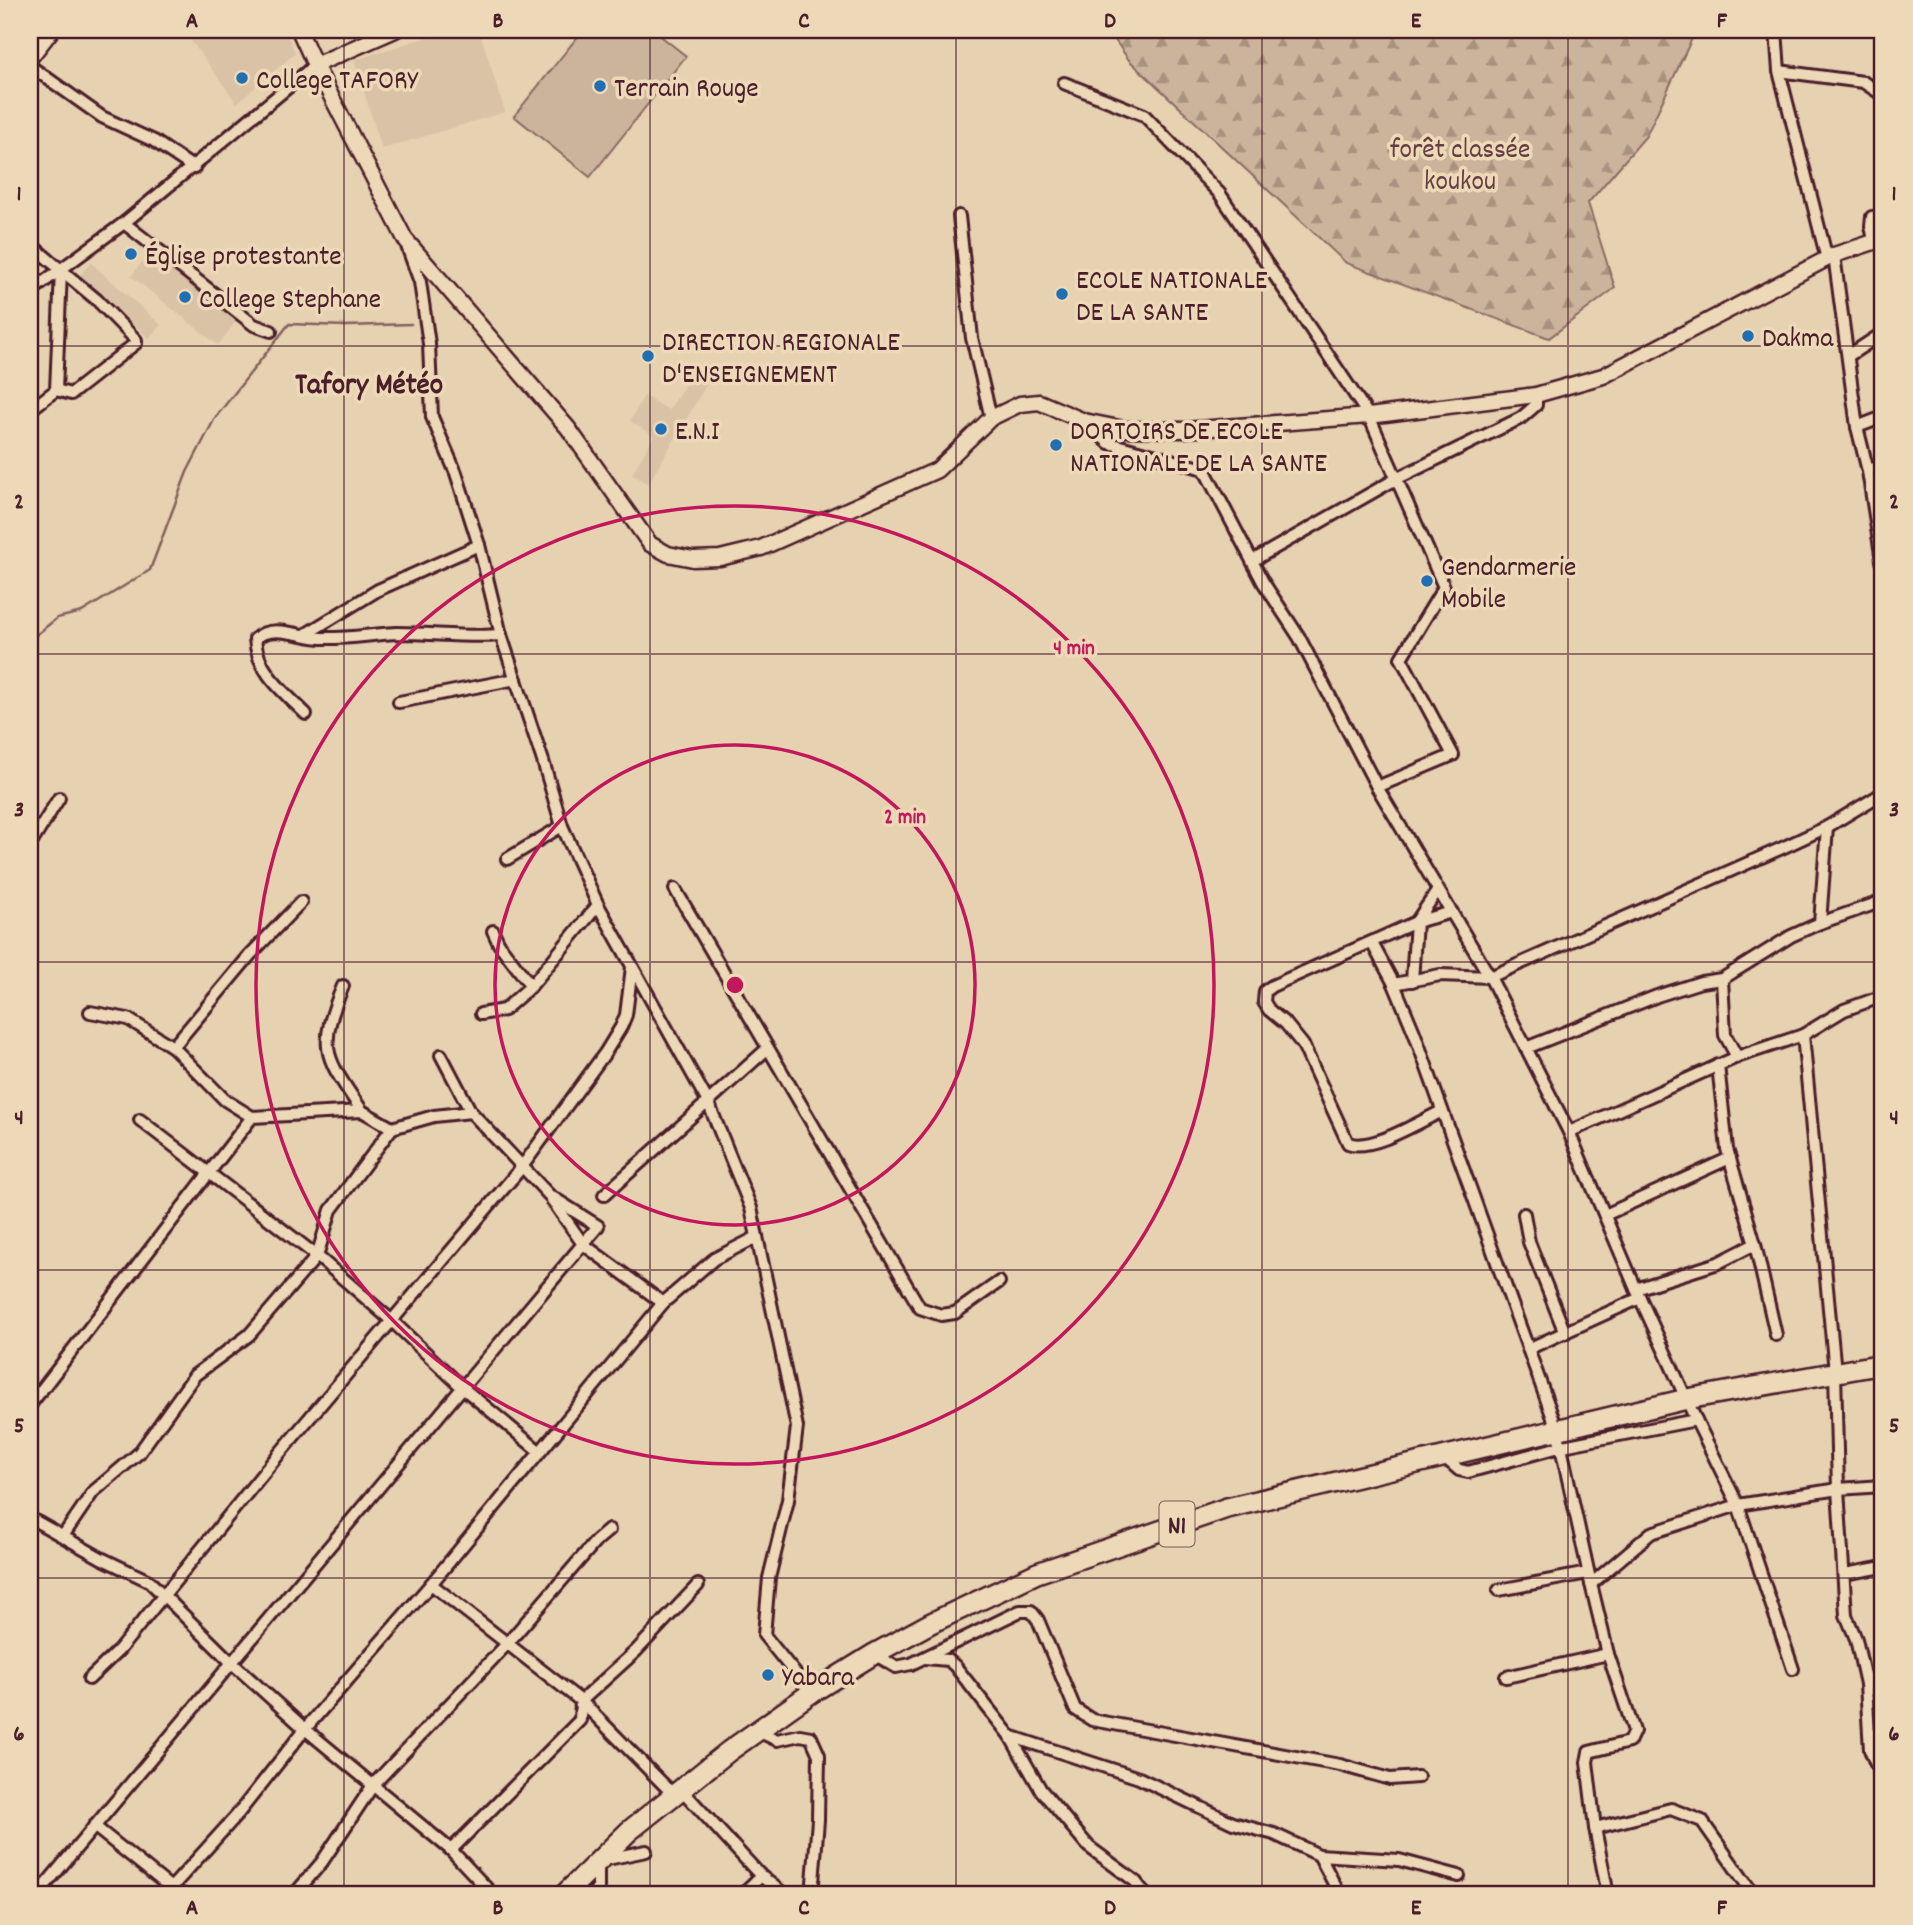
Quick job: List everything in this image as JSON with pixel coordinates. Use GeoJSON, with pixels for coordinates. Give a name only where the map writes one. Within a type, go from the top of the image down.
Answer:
{"type":"FeatureCollection","features":[{"type":"Feature","properties":{"kind":"highway","name":"N1"},"geometry":{"type":"LineString","coordinates":[[564,1895],[629,1831],[729,1751],[811,1693],[931,1623],[1038,1573],[1227,1507],[1443,1456],[1560,1438],[1687,1399],[1883,1364]]}},
{"type":"Feature","properties":{"kind":"street"},"geometry":{"type":"LineString","coordinates":[[30,58],[52,30]]}},
{"type":"Feature","properties":{"kind":"street"},"geometry":{"type":"LineString","coordinates":[[299,30],[405,239],[420,282],[429,344],[432,417],[456,473],[479,544],[501,635],[562,826],[598,905],[708,1102],[751,1208],[797,1427],[788,1500],[769,1578],[764,1635],[811,1693]]}},
{"type":"Feature","properties":{"kind":"street"},"geometry":{"type":"LineString","coordinates":[[30,292],[194,168],[315,65],[395,30]]}},
{"type":"Feature","properties":{"kind":"street"},"geometry":{"type":"LineString","coordinates":[[1776,30],[1779,71],[1831,257],[1857,427],[1868,471],[1883,567]]}},
{"type":"Feature","properties":{"kind":"street"},"geometry":{"type":"LineString","coordinates":[[30,66],[102,117],[154,141],[194,168]]}},
{"type":"Feature","properties":{"kind":"street"},"geometry":{"type":"LineString","coordinates":[[1779,71],[1863,82],[1883,94]]}},
{"type":"Feature","properties":{"kind":"street"},"geometry":{"type":"LineString","coordinates":[[1063,83],[1144,115],[1220,194],[1369,416],[1444,587],[1401,659],[1453,755],[1377,787]]}},
{"type":"Feature","properties":{"kind":"street"},"geometry":{"type":"LineString","coordinates":[[405,239],[568,428],[650,544],[668,554],[693,559],[720,558],[761,548],[937,470],[991,418],[1020,404],[1039,402],[1084,421],[1124,429],[1185,430],[1369,416],[1536,395],[1603,376],[1831,257],[1879,240],[1871,226],[1872,217],[1883,215]]}},
{"type":"Feature","properties":{"kind":"street"},"geometry":{"type":"LineString","coordinates":[[959,216],[972,338],[991,418]]}},
{"type":"Feature","properties":{"kind":"street"},"geometry":{"type":"LineString","coordinates":[[124,223],[254,324],[271,331]]}},
{"type":"Feature","properties":{"kind":"street"},"geometry":{"type":"LineString","coordinates":[[30,244],[97,300],[136,340],[123,355],[71,394],[56,390]]}},
{"type":"Feature","properties":{"kind":"street"},"geometry":{"type":"LineString","coordinates":[[56,390],[61,271]]}},
{"type":"Feature","properties":{"kind":"street"},"geometry":{"type":"LineString","coordinates":[[1848,356],[1883,333]]}},
{"type":"Feature","properties":{"kind":"street"},"geometry":{"type":"LineString","coordinates":[[30,410],[56,390]]}},
{"type":"Feature","properties":{"kind":"street"},"geometry":{"type":"LineString","coordinates":[[1252,561],[1396,479],[1521,418],[1536,405],[1536,395]]}},
{"type":"Feature","properties":{"kind":"street"},"geometry":{"type":"LineString","coordinates":[[1857,427],[1883,417]]}},
{"type":"Feature","properties":{"kind":"street"},"geometry":{"type":"LineString","coordinates":[[1084,421],[1109,443],[1204,468],[1252,561],[1299,637],[1377,787],[1490,977],[1569,1132],[1638,1294],[1738,1505],[1793,1669]]}},
{"type":"Feature","properties":{"kind":"street"},"geometry":{"type":"LineString","coordinates":[[1868,471],[1883,464]]}},
{"type":"Feature","properties":{"kind":"street"},"geometry":{"type":"LineString","coordinates":[[306,634],[378,590],[479,544]]}},
{"type":"Feature","properties":{"kind":"street"},"geometry":{"type":"LineString","coordinates":[[306,714],[268,676],[256,651],[255,639],[260,634],[292,631],[320,639],[394,633],[472,637],[501,635]]}},
{"type":"Feature","properties":{"kind":"street"},"geometry":{"type":"LineString","coordinates":[[399,702],[516,679]]}},
{"type":"Feature","properties":{"kind":"street"},"geometry":{"type":"LineString","coordinates":[[1394,984],[1440,975],[1490,977],[1707,884],[1827,827],[1883,793]]}},
{"type":"Feature","properties":{"kind":"street"},"geometry":{"type":"LineString","coordinates":[[30,845],[59,798]]}},
{"type":"Feature","properties":{"kind":"street"},"geometry":{"type":"LineString","coordinates":[[507,859],[562,826]]}},
{"type":"Feature","properties":{"kind":"street"},"geometry":{"type":"LineString","coordinates":[[1821,923],[1827,827]]}},
{"type":"Feature","properties":{"kind":"street"},"geometry":{"type":"LineString","coordinates":[[675,889],[920,1308],[941,1315],[955,1313],[999,1282]]}},
{"type":"Feature","properties":{"kind":"street"},"geometry":{"type":"LineString","coordinates":[[1412,981],[1416,922],[1438,890]]}},
{"type":"Feature","properties":{"kind":"street"},"geometry":{"type":"LineString","coordinates":[[1526,1048],[1657,996],[1701,982],[1723,979],[1791,936],[1883,901]]}},
{"type":"Feature","properties":{"kind":"street"},"geometry":{"type":"LineString","coordinates":[[173,1047],[250,955],[300,902]]}},
{"type":"Feature","properties":{"kind":"street"},"geometry":{"type":"LineString","coordinates":[[481,1014],[505,1010],[531,986],[598,905]]}},
{"type":"Feature","properties":{"kind":"street"},"geometry":{"type":"LineString","coordinates":[[1443,1111],[1376,1142],[1356,1146],[1348,1143],[1303,1045],[1264,1002],[1265,991],[1272,986],[1416,922],[1452,912]]}},
{"type":"Feature","properties":{"kind":"street"},"geometry":{"type":"LineString","coordinates":[[493,931],[499,944],[531,986]]}},
{"type":"Feature","properties":{"kind":"street"},"geometry":{"type":"LineString","coordinates":[[1372,943],[1394,984],[1414,1032],[1560,1438],[1589,1579],[1608,1654],[1634,1731],[1629,1742],[1588,1752],[1595,1828],[1608,1895]]}},
{"type":"Feature","properties":{"kind":"street"},"geometry":{"type":"LineString","coordinates":[[89,1679],[119,1650],[521,1168],[621,1027],[626,1015],[632,967]]}},
{"type":"Feature","properties":{"kind":"street"},"geometry":{"type":"LineString","coordinates":[[1723,979],[1725,1035],[1737,1057]]}},
{"type":"Feature","properties":{"kind":"street"},"geometry":{"type":"LineString","coordinates":[[343,986],[326,1039],[330,1062],[362,1111],[392,1128]]}},
{"type":"Feature","properties":{"kind":"street"},"geometry":{"type":"LineString","coordinates":[[1569,1132],[1737,1057],[1803,1035],[1844,1010],[1883,996]]}},
{"type":"Feature","properties":{"kind":"street"},"geometry":{"type":"LineString","coordinates":[[90,1012],[128,1019],[173,1047],[225,1100],[252,1116],[362,1111]]}},
{"type":"Feature","properties":{"kind":"street"},"geometry":{"type":"LineString","coordinates":[[1803,1035],[1835,1372],[1838,1489],[1846,1615],[1856,1639],[1866,1684],[1870,1750],[1883,1781]]}},
{"type":"Feature","properties":{"kind":"street"},"geometry":{"type":"LineString","coordinates":[[604,1195],[767,1049]]}},
{"type":"Feature","properties":{"kind":"street"},"geometry":{"type":"LineString","coordinates":[[441,1055],[471,1112],[549,1195],[583,1244],[663,1303]]}},
{"type":"Feature","properties":{"kind":"street"},"geometry":{"type":"LineString","coordinates":[[1718,1065],[1730,1158],[1755,1244],[1776,1335]]}},
{"type":"Feature","properties":{"kind":"street"},"geometry":{"type":"LineString","coordinates":[[63,1536],[93,1492],[139,1453],[195,1375],[248,1335],[317,1256],[331,1210],[392,1128],[434,1116],[471,1112]]}},
{"type":"Feature","properties":{"kind":"street"},"geometry":{"type":"LineString","coordinates":[[30,1405],[211,1173],[252,1116]]}},
{"type":"Feature","properties":{"kind":"street"},"geometry":{"type":"LineString","coordinates":[[141,1120],[317,1256],[463,1388],[539,1451]]}},
{"type":"Feature","properties":{"kind":"street"},"geometry":{"type":"LineString","coordinates":[[1605,1215],[1730,1158]]}},
{"type":"Feature","properties":{"kind":"street"},"geometry":{"type":"LineString","coordinates":[[34,1894],[598,1226],[549,1195]]}},
{"type":"Feature","properties":{"kind":"street"},"geometry":{"type":"LineString","coordinates":[[1524,1214],[1529,1242],[1565,1333]]}},
{"type":"Feature","properties":{"kind":"street"},"geometry":{"type":"LineString","coordinates":[[171,1888],[237,1815],[305,1728],[431,1584],[663,1303],[714,1259],[757,1237]]}},
{"type":"Feature","properties":{"kind":"street"},"geometry":{"type":"LineString","coordinates":[[1528,1349],[1565,1333],[1638,1294],[1718,1263],[1755,1244]]}},
{"type":"Feature","properties":{"kind":"street"},"geometry":{"type":"LineString","coordinates":[[1560,1438],[1696,1420]]}},
{"type":"Feature","properties":{"kind":"street"},"geometry":{"type":"LineString","coordinates":[[1499,1590],[1589,1579],[1651,1533],[1738,1505],[1838,1489],[1883,1486]]}},
{"type":"Feature","properties":{"kind":"street"},"geometry":{"type":"LineString","coordinates":[[30,1518],[101,1558],[149,1581],[305,1728],[451,1850],[493,1895]]}},
{"type":"Feature","properties":{"kind":"street"},"geometry":{"type":"LineString","coordinates":[[295,1895],[322,1862],[373,1785],[506,1645],[596,1541],[609,1530]]}},
{"type":"Feature","properties":{"kind":"street"},"geometry":{"type":"LineString","coordinates":[[1845,1573],[1883,1567]]}},
{"type":"Feature","properties":{"kind":"street"},"geometry":{"type":"LineString","coordinates":[[431,1584],[506,1645],[582,1701],[761,1876],[785,1895]]}},
{"type":"Feature","properties":{"kind":"street"},"geometry":{"type":"LineString","coordinates":[[451,1850],[580,1720],[582,1701],[635,1651],[698,1585]]}},
{"type":"Feature","properties":{"kind":"street"},"geometry":{"type":"LineString","coordinates":[[874,1654],[896,1667],[911,1664],[1020,1611],[1031,1611],[1038,1620],[1075,1709],[1092,1720],[1340,1765],[1390,1779],[1418,1777]]}},
{"type":"Feature","properties":{"kind":"street"},"geometry":{"type":"LineString","coordinates":[[946,1647],[948,1660]]}},
{"type":"Feature","properties":{"kind":"street"},"geometry":{"type":"LineString","coordinates":[[1506,1677],[1608,1654]]}},
{"type":"Feature","properties":{"kind":"street"},"geometry":{"type":"LineString","coordinates":[[925,1658],[948,1660],[955,1666],[1010,1736],[1041,1790],[1089,1847],[1135,1881],[1146,1895]]}},
{"type":"Feature","properties":{"kind":"street"},"geometry":{"type":"LineString","coordinates":[[1866,1684],[1883,1666]]}},
{"type":"Feature","properties":{"kind":"street"},"geometry":{"type":"LineString","coordinates":[[758,1731],[777,1740],[800,1735],[811,1737],[819,1755],[818,1820],[811,1895]]}},
{"type":"Feature","properties":{"kind":"street"},"geometry":{"type":"LineString","coordinates":[[1010,1736],[1139,1778],[1233,1823],[1274,1834],[1319,1855],[1399,1860],[1459,1876]]}},
{"type":"Feature","properties":{"kind":"street"},"geometry":{"type":"LineString","coordinates":[[1595,1828],[1671,1810],[1702,1821],[1754,1895]]}},
{"type":"Feature","properties":{"kind":"street"},"geometry":{"type":"LineString","coordinates":[[94,1826],[183,1895]]}},
{"type":"Feature","properties":{"kind":"street"},"geometry":{"type":"LineString","coordinates":[[591,1895],[598,1888],[598,1861],[646,1851]]}},
{"type":"Feature","properties":{"kind":"street"},"geometry":{"type":"LineString","coordinates":[[1319,1855],[1340,1895]]}},
{"type":"Feature","properties":{"kind":"street"},"geometry":{"type":"LineString","coordinates":[[741,1895],[761,1876]]}},
{"type":"Feature","properties":{"kind":"shaded area","name":"College TAFORY"},"geometry":{"type":"Polygon","coordinates":[[[183,30],[285,30],[295,53],[237,103],[183,30]]]}},
{"type":"Feature","properties":{"kind":"shaded area"},"geometry":{"type":"Polygon","coordinates":[[[450,30],[479,30],[505,112],[382,149],[354,60],[450,30]]]}},
{"type":"Feature","properties":{"kind":"shaded area","name":"College Stephane"},"geometry":{"type":"Polygon","coordinates":[[[152,250],[238,319],[218,345],[131,276],[152,250]]]}},
{"type":"Feature","properties":{"kind":"shaded area"},"geometry":{"type":"Polygon","coordinates":[[[91,263],[161,325],[149,338],[79,276],[91,263]]]}},
{"type":"Feature","properties":{"kind":"shaded area","name":"E.N.I"},"geometry":{"type":"Polygon","coordinates":[[[696,367],[711,377],[648,484],[632,474],[654,436],[630,421],[644,396],[669,410],[696,367]]]}},
{"type":"Feature","properties":{"kind":"green space","name":"Terrain Rouge"},"geometry":{"type":"Polygon","coordinates":[[[583,30],[653,30],[686,56],[590,177],[514,116],[583,30]]]}},
{"type":"Feature","properties":{"kind":"green space","name":"forêt classée koukou"},"geometry":{"type":"Polygon","coordinates":[[[1108,30],[1696,30],[1646,136],[1588,203],[1615,288],[1549,338],[1346,263],[1129,60],[1108,30]]]}},
{"type":"Feature","properties":{"kind":"waterway"},"geometry":{"type":"LineString","coordinates":[[30,640],[57,618],[82,612],[150,570],[187,472],[215,418],[289,324],[411,324]]}},
{"type":"Feature","properties":{"kind":"place","name":"College TAFORY"},"geometry":{"type":"Point","coordinates":[242,78]}},
{"type":"Feature","properties":{"kind":"place","name":"Terrain Rouge"},"geometry":{"type":"Point","coordinates":[600,86]}},
{"type":"Feature","properties":{"kind":"place","name":"Église protestante"},"geometry":{"type":"Point","coordinates":[131,254]}},
{"type":"Feature","properties":{"kind":"place","name":"ECOLE NATIONALE DE LA SANTE"},"geometry":{"type":"Point","coordinates":[1062,294]}},
{"type":"Feature","properties":{"kind":"place","name":"College Stephane"},"geometry":{"type":"Point","coordinates":[185,297]}},
{"type":"Feature","properties":{"kind":"place","name":"Dakma"},"geometry":{"type":"Point","coordinates":[1748,336]}},
{"type":"Feature","properties":{"kind":"place","name":"DIRECTION REGIONALE D'ENSEIGNEMENT"},"geometry":{"type":"Point","coordinates":[648,356]}},
{"type":"Feature","properties":{"kind":"place","name":"E.N.I"},"geometry":{"type":"Point","coordinates":[661,429]}},
{"type":"Feature","properties":{"kind":"place","name":"DORTOIRS DE ECOLE NATIONALE DE LA SANTE"},"geometry":{"type":"Point","coordinates":[1056,445]}},
{"type":"Feature","properties":{"kind":"place","name":"Gendarmerie Mobile"},"geometry":{"type":"Point","coordinates":[1427,581]}},
{"type":"Feature","properties":{"kind":"place","name":"Yabara"},"geometry":{"type":"Point","coordinates":[768,1675]}},
{"type":"Feature","properties":{"kind":"district","name":"Tafory Météo"},"geometry":{"type":"Point","coordinates":[369,383]}}]}
